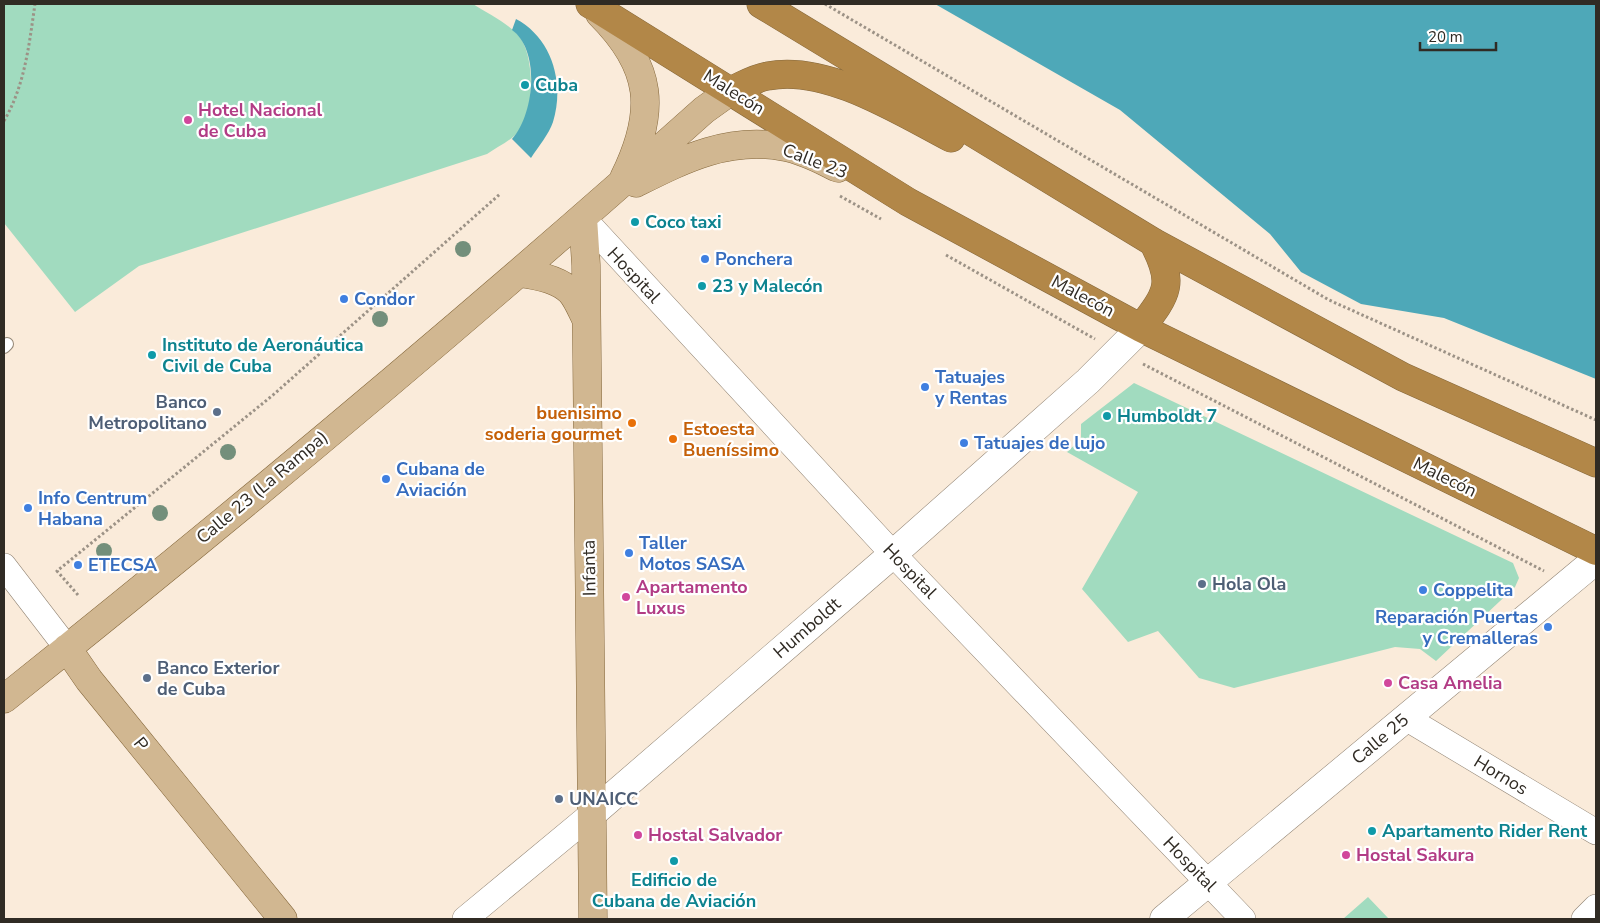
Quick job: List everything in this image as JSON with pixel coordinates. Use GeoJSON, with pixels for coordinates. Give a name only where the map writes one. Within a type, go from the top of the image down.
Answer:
{"type":"FeatureCollection","features":[{"type":"Feature","properties":{"kind":"highway","name":"Malecón"},"geometry":{"type":"LineString","coordinates":[[590,4],[732,90],[908,202],[1141,328],[1596,550]]}},
{"type":"Feature","properties":{"kind":"highway"},"geometry":{"type":"LineString","coordinates":[[761,4],[1154,242],[1404,377],[1596,464]]}},
{"type":"Feature","properties":{"kind":"highway"},"geometry":{"type":"LineString","coordinates":[[732,90],[768,76],[788,74],[839,84],[876,100],[952,138],[1039,171]]}},
{"type":"Feature","properties":{"kind":"highway"},"geometry":{"type":"LineString","coordinates":[[1141,328],[1162,301],[1167,281],[1165,265],[1154,242]]}},
{"type":"Feature","properties":{"kind":"main road"},"geometry":{"type":"LineString","coordinates":[[590,4],[621,35],[633,55],[641,72],[646,102],[644,120],[631,163],[624,178],[607,196]]}},
{"type":"Feature","properties":{"kind":"main road","name":"Calle 23"},"geometry":{"type":"LineString","coordinates":[[519,273],[704,110],[732,90]]}},
{"type":"Feature","properties":{"kind":"main road","name":"Calle 23"},"geometry":{"type":"LineString","coordinates":[[607,196],[708,150],[732,145],[760,144],[786,147],[811,156],[908,202]]}},
{"type":"Feature","properties":{"kind":"main road","name":"Infanta"},"geometry":{"type":"LineString","coordinates":[[583,218],[586,265],[585,317],[594,813],[594,919]]}},
{"type":"Feature","properties":{"kind":"main road"},"geometry":{"type":"LineString","coordinates":[[519,273],[539,276],[563,286],[572,293],[585,317]]}},
{"type":"Feature","properties":{"kind":"main road","name":"Calle 23 (La Rampa)"},"geometry":{"type":"LineString","coordinates":[[4,700],[519,273]]}},
{"type":"Feature","properties":{"kind":"main road","name":"P"},"geometry":{"type":"LineString","coordinates":[[67,648],[89,680],[283,919]]}},
{"type":"Feature","properties":{"kind":"street","name":"Hospital"},"geometry":{"type":"LineString","coordinates":[[583,218],[893,554],[1243,919]]}},
{"type":"Feature","properties":{"kind":"street","name":"Humboldt"},"geometry":{"type":"LineString","coordinates":[[465,919],[594,813],[893,554],[1088,381],[1141,328]]}},
{"type":"Feature","properties":{"kind":"street","name":"Calle 25"},"geometry":{"type":"LineString","coordinates":[[1164,919],[1596,560]]}},
{"type":"Feature","properties":{"kind":"street","name":"P"},"geometry":{"type":"LineString","coordinates":[[4,566],[67,648]]}},
{"type":"Feature","properties":{"kind":"street","name":"Hornos"},"geometry":{"type":"LineString","coordinates":[[1406,718],[1596,832]]}},
{"type":"Feature","properties":{"kind":"street"},"geometry":{"type":"LineString","coordinates":[[1584,919],[1596,907]]}},
{"type":"Feature","properties":{"kind":"path"},"geometry":{"type":"LineString","coordinates":[[4,121],[11,108],[27,63],[35,4]]}},
{"type":"Feature","properties":{"kind":"path"},"geometry":{"type":"LineString","coordinates":[[825,4],[1329,300],[1596,420]]}},
{"type":"Feature","properties":{"kind":"path"},"geometry":{"type":"LineString","coordinates":[[78,595],[57,571],[272,395],[500,194]]}},
{"type":"Feature","properties":{"kind":"path"},"geometry":{"type":"LineString","coordinates":[[840,196],[884,221]]}},
{"type":"Feature","properties":{"kind":"path"},"geometry":{"type":"LineString","coordinates":[[944,254],[1118,352],[1568,583]]}},
{"type":"Feature","properties":{"kind":"green space"},"geometry":{"type":"Polygon","coordinates":[[[4,4],[473,4],[508,26],[524,44],[528,55],[531,83],[528,111],[519,131],[487,154],[139,266],[75,312],[4,223],[4,4]]]}},
{"type":"Feature","properties":{"kind":"green space"},"geometry":{"type":"Polygon","coordinates":[[[1134,383],[1513,563],[1519,578],[1515,587],[1436,661],[1420,649],[1395,647],[1234,688],[1199,678],[1158,631],[1128,642],[1082,589],[1138,492],[1067,452],[1081,439],[1081,424],[1134,383]]]}},
{"type":"Feature","properties":{"kind":"green space"},"geometry":{"type":"Polygon","coordinates":[[[1368,897],[1389,919],[1343,919],[1368,897]]]}},
{"type":"Feature","properties":{"kind":"water"},"geometry":{"type":"Polygon","coordinates":[[[935,4],[1596,4],[1596,379],[1444,318],[1361,304],[1301,272],[1270,234],[1120,110],[935,4]]]}},
{"type":"Feature","properties":{"kind":"water"},"geometry":{"type":"Polygon","coordinates":[[[516,19],[539,38],[553,63],[556,77],[556,107],[553,122],[531,158],[512,139],[520,128],[525,115],[531,83],[531,67],[527,53],[521,40],[512,30],[516,19]]]}},
{"type":"Feature","properties":{"kind":"place","name":"Cuba"},"geometry":{"type":"Point","coordinates":[525,85]}},
{"type":"Feature","properties":{"kind":"place","name":"Hotel Nacional de Cuba"},"geometry":{"type":"Point","coordinates":[188,120]}},
{"type":"Feature","properties":{"kind":"place","name":"Coco taxi"},"geometry":{"type":"Point","coordinates":[635,222]}},
{"type":"Feature","properties":{"kind":"place","name":"Ponchera"},"geometry":{"type":"Point","coordinates":[705,259]}},
{"type":"Feature","properties":{"kind":"place","name":"23 y Malecón"},"geometry":{"type":"Point","coordinates":[702,286]}},
{"type":"Feature","properties":{"kind":"place","name":"Condor"},"geometry":{"type":"Point","coordinates":[344,299]}},
{"type":"Feature","properties":{"kind":"place","name":"Instituto de Aeronáutica Civil de Cuba"},"geometry":{"type":"Point","coordinates":[152,355]}},
{"type":"Feature","properties":{"kind":"place","name":"Tatuajes y Rentas"},"geometry":{"type":"Point","coordinates":[925,387]}},
{"type":"Feature","properties":{"kind":"place","name":"Banco Metropolitano"},"geometry":{"type":"Point","coordinates":[217,412]}},
{"type":"Feature","properties":{"kind":"place","name":"Humboldt 7"},"geometry":{"type":"Point","coordinates":[1107,416]}},
{"type":"Feature","properties":{"kind":"place","name":"buenisimo soderia gourmet"},"geometry":{"type":"Point","coordinates":[632,423]}},
{"type":"Feature","properties":{"kind":"place","name":"Estoesta Bueníssimo"},"geometry":{"type":"Point","coordinates":[673,439]}},
{"type":"Feature","properties":{"kind":"place","name":"Tatuajes de lujo"},"geometry":{"type":"Point","coordinates":[964,443]}},
{"type":"Feature","properties":{"kind":"place","name":"Cubana de Aviación"},"geometry":{"type":"Point","coordinates":[386,479]}},
{"type":"Feature","properties":{"kind":"place","name":"Info Centrum Habana"},"geometry":{"type":"Point","coordinates":[28,508]}},
{"type":"Feature","properties":{"kind":"place","name":"Taller Motos SASA"},"geometry":{"type":"Point","coordinates":[629,553]}},
{"type":"Feature","properties":{"kind":"place","name":"ETECSA"},"geometry":{"type":"Point","coordinates":[78,565]}},
{"type":"Feature","properties":{"kind":"place","name":"Hola Ola"},"geometry":{"type":"Point","coordinates":[1202,584]}},
{"type":"Feature","properties":{"kind":"place","name":"Coppelita"},"geometry":{"type":"Point","coordinates":[1423,590]}},
{"type":"Feature","properties":{"kind":"place","name":"Apartamento Luxus"},"geometry":{"type":"Point","coordinates":[626,597]}},
{"type":"Feature","properties":{"kind":"place","name":"Reparación Puertas y Cremalleras"},"geometry":{"type":"Point","coordinates":[1548,627]}},
{"type":"Feature","properties":{"kind":"place","name":"Banco Exterior de Cuba"},"geometry":{"type":"Point","coordinates":[147,678]}},
{"type":"Feature","properties":{"kind":"place","name":"Casa Amelia"},"geometry":{"type":"Point","coordinates":[1388,683]}},
{"type":"Feature","properties":{"kind":"place","name":"UNAICC"},"geometry":{"type":"Point","coordinates":[559,799]}},
{"type":"Feature","properties":{"kind":"place","name":"Apartamento Rider Rent"},"geometry":{"type":"Point","coordinates":[1372,831]}},
{"type":"Feature","properties":{"kind":"place","name":"Hostal Salvador"},"geometry":{"type":"Point","coordinates":[638,835]}},
{"type":"Feature","properties":{"kind":"place","name":"Hostal Sakura"},"geometry":{"type":"Point","coordinates":[1346,855]}},
{"type":"Feature","properties":{"kind":"place","name":"Edificio de Cubana de Aviación"},"geometry":{"type":"Point","coordinates":[674,861]}}]}
